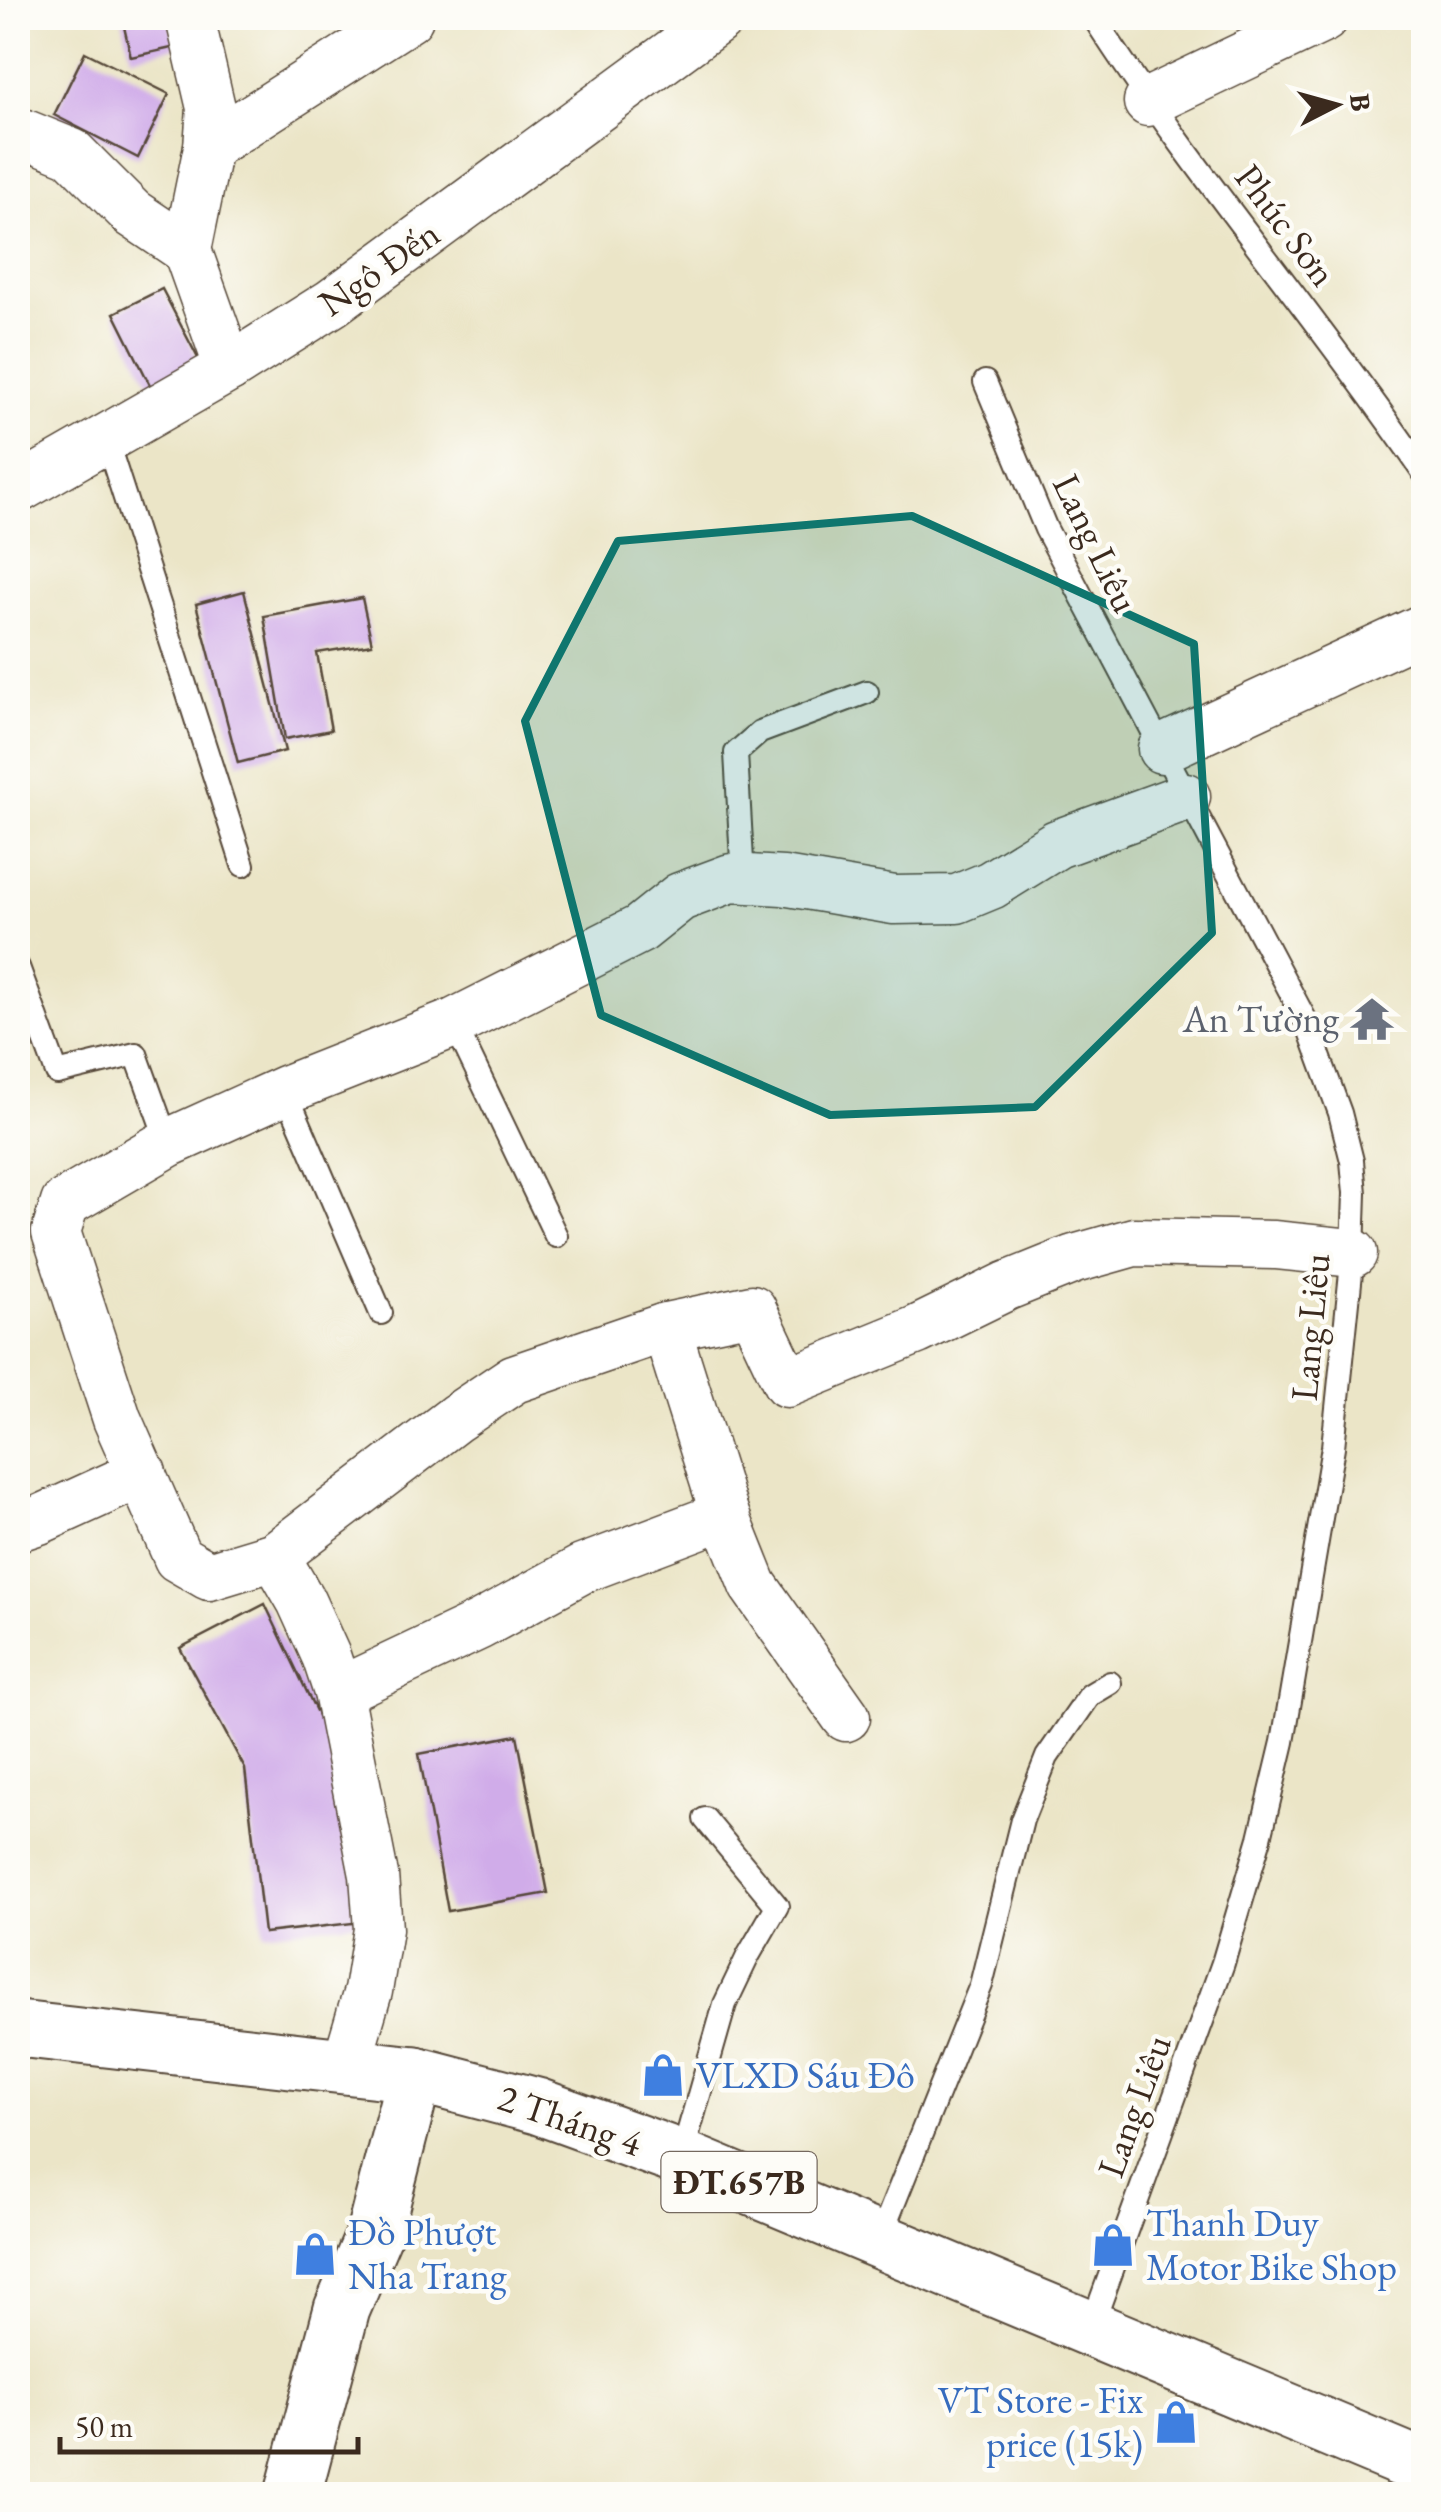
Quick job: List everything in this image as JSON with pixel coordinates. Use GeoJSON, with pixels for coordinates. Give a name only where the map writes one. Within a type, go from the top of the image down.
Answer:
{"type":"FeatureCollection","features":[{"type":"Feature","properties":{"kind":"main road","name":"2 Tháng 4"},"geometry":{"type":"LineString","coordinates":[[18,2029],[382,2070],[537,2106],[681,2158],[1424,2468]]}},
{"type":"Feature","properties":{"kind":"main road"},"geometry":{"type":"LineString","coordinates":[[293,2494],[342,2308],[374,2234],[382,2070]]}},
{"type":"Feature","properties":{"kind":"street"},"geometry":{"type":"LineString","coordinates":[[190,18],[210,108],[208,147],[187,250],[228,368]]}},
{"type":"Feature","properties":{"kind":"street"},"geometry":{"type":"LineString","coordinates":[[208,147],[409,18]]}},
{"type":"Feature","properties":{"kind":"street","name":"Ngô Đến"},"geometry":{"type":"LineString","coordinates":[[18,489],[332,303],[720,18]]}},
{"type":"Feature","properties":{"kind":"street"},"geometry":{"type":"LineString","coordinates":[[1148,102],[1324,18]]}},
{"type":"Feature","properties":{"kind":"street"},"geometry":{"type":"LineString","coordinates":[[18,130],[72,153],[132,212],[187,250]]}},
{"type":"Feature","properties":{"kind":"street"},"geometry":{"type":"LineString","coordinates":[[1162,748],[1424,628]]}},
{"type":"Feature","properties":{"kind":"street"},"geometry":{"type":"LineString","coordinates":[[1186,797],[1057,844],[991,884],[956,899],[894,900],[783,881],[731,878],[680,897],[640,929],[454,1023],[285,1090],[168,1143],[65,1203],[56,1232],[117,1419],[178,1558],[209,1576],[275,1556],[456,1418],[514,1379],[666,1327],[752,1309],[787,1384],[918,1330],[1040,1273],[1134,1242],[1275,1245],[1352,1253]]}},
{"type":"Feature","properties":{"kind":"street"},"geometry":{"type":"LineString","coordinates":[[666,1327],[725,1514],[753,1585],[846,1717]]}},
{"type":"Feature","properties":{"kind":"street"},"geometry":{"type":"LineString","coordinates":[[18,1527],[142,1473]]}},
{"type":"Feature","properties":{"kind":"street"},"geometry":{"type":"LineString","coordinates":[[338,1692],[480,1624],[582,1568],[725,1514]]}},
{"type":"Feature","properties":{"kind":"street"},"geometry":{"type":"LineString","coordinates":[[275,1556],[307,1614],[338,1692],[371,1858],[378,1929],[368,1990],[382,2070]]}},
{"type":"Feature","properties":{"kind":"lane","name":"Phúc Sơn"},"geometry":{"type":"LineString","coordinates":[[1094,18],[1148,102],[1291,288],[1424,474]]}},
{"type":"Feature","properties":{"kind":"lane","name":"Lang Liêu"},"geometry":{"type":"LineString","coordinates":[[985,382],[1046,528],[1256,924],[1323,1061],[1352,1160],[1355,1194],[1334,1447],[1282,1742],[1260,1838],[1223,1963],[1091,2328]]}},
{"type":"Feature","properties":{"kind":"lane"},"geometry":{"type":"LineString","coordinates":[[106,439],[242,865]]}},
{"type":"Feature","properties":{"kind":"lane"},"geometry":{"type":"LineString","coordinates":[[743,879],[736,753],[760,732],[867,692]]}},
{"type":"Feature","properties":{"kind":"lane"},"geometry":{"type":"LineString","coordinates":[[18,966],[57,1073],[136,1054],[168,1143]]}},
{"type":"Feature","properties":{"kind":"lane"},"geometry":{"type":"LineString","coordinates":[[454,1023],[556,1236]]}},
{"type":"Feature","properties":{"kind":"lane"},"geometry":{"type":"LineString","coordinates":[[285,1090],[381,1313]]}},
{"type":"Feature","properties":{"kind":"lane"},"geometry":{"type":"LineString","coordinates":[[878,2240],[981,1985],[1022,1820],[1047,1757],[1090,1695],[1110,1683]]}},
{"type":"Feature","properties":{"kind":"lane"},"geometry":{"type":"LineString","coordinates":[[681,2158],[725,2004],[778,1906],[705,1819]]}},
{"type":"Feature","properties":{"kind":"highlighted area"},"geometry":{"type":"Polygon","coordinates":[[[912,516],[1194,644],[1212,933],[1035,1107],[830,1115],[601,1015],[525,721],[618,541],[912,516]]]}},
{"type":"Feature","properties":{"kind":"building"},"geometry":{"type":"Polygon","coordinates":[[[122,18],[169,18],[176,47],[131,57],[122,18]]]}},
{"type":"Feature","properties":{"kind":"building"},"geometry":{"type":"Polygon","coordinates":[[[85,52],[169,94],[138,158],[54,115],[85,52]]]}},
{"type":"Feature","properties":{"kind":"building"},"geometry":{"type":"Polygon","coordinates":[[[162,289],[201,364],[152,389],[114,313],[162,289]]]}},
{"type":"Feature","properties":{"kind":"building"},"geometry":{"type":"Polygon","coordinates":[[[244,591],[285,751],[238,763],[196,604],[244,591]]]}},
{"type":"Feature","properties":{"kind":"building"},"geometry":{"type":"Polygon","coordinates":[[[362,598],[372,644],[317,653],[331,730],[285,739],[264,616],[362,598]]]}},
{"type":"Feature","properties":{"kind":"building"},"geometry":{"type":"Polygon","coordinates":[[[265,1604],[336,1753],[362,1922],[264,1933],[245,1769],[180,1648],[265,1604]]]}},
{"type":"Feature","properties":{"kind":"building"},"geometry":{"type":"Polygon","coordinates":[[[517,1735],[548,1893],[448,1911],[419,1754],[517,1735]]]}},
{"type":"Feature","properties":{"kind":"place","name":"An Tường"},"geometry":{"type":"Point","coordinates":[1372,1019]}},
{"type":"Feature","properties":{"kind":"place","name":"VLXD Sáu Đô"},"geometry":{"type":"Point","coordinates":[663,2075]}},
{"type":"Feature","properties":{"kind":"place","name":"Thanh Duy Motor Bike Shop"},"geometry":{"type":"Point","coordinates":[1113,2245]}},
{"type":"Feature","properties":{"kind":"place","name":"Đồ Phượt Nha Trang"},"geometry":{"type":"Point","coordinates":[315,2254]}},
{"type":"Feature","properties":{"kind":"place","name":"VT Store - Fix price (15k)"},"geometry":{"type":"Point","coordinates":[1176,2422]}}]}
